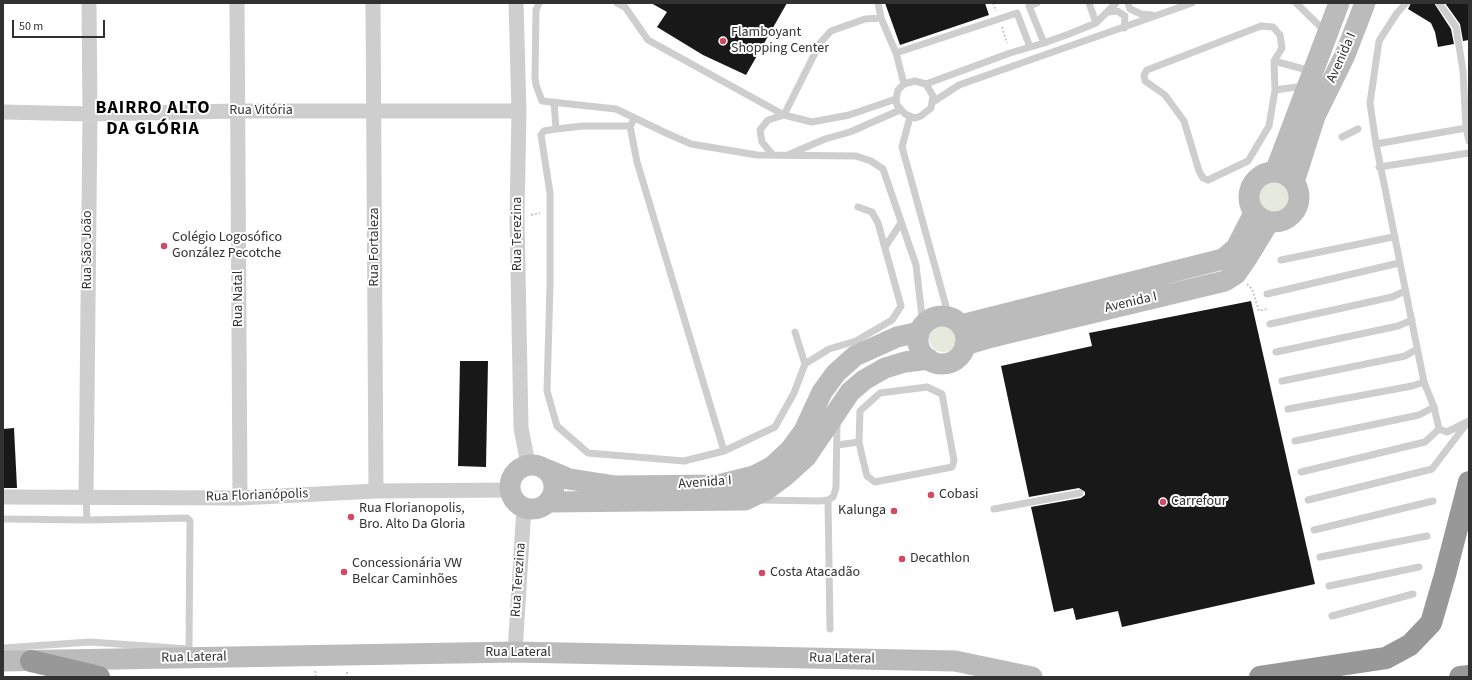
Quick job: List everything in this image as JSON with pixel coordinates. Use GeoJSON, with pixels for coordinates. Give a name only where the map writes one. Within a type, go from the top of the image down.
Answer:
{"type":"FeatureCollection","features":[{"type":"Feature","properties":{"kind":"highway"},"geometry":{"type":"LineString","coordinates":[[1260,677],[1386,658],[1410,645],[1431,623],[1469,482]]}},
{"type":"Feature","properties":{"kind":"highway"},"geometry":{"type":"LineString","coordinates":[[31,661],[99,677]]}},
{"type":"Feature","properties":{"kind":"highway"},"geometry":{"type":"LineString","coordinates":[[1460,677],[1469,676]]}},
{"type":"Feature","properties":{"kind":"street","name":"Rua São João"},"geometry":{"type":"LineString","coordinates":[[86,497],[90,114],[89,3]]}},
{"type":"Feature","properties":{"kind":"street","name":"Rua Natal"},"geometry":{"type":"LineString","coordinates":[[236,3],[240,498]]}},
{"type":"Feature","properties":{"kind":"street","name":"Rua Fortaleza"},"geometry":{"type":"LineString","coordinates":[[373,3],[376,491]]}},
{"type":"Feature","properties":{"kind":"street","name":"Rua Terezina"},"geometry":{"type":"LineString","coordinates":[[516,3],[519,111],[517,218],[520,428],[528,464]]}},
{"type":"Feature","properties":{"kind":"street","name":"Avenida I"},"geometry":{"type":"LineString","coordinates":[[1275,172],[1309,78],[1339,3]]}},
{"type":"Feature","properties":{"kind":"street","name":"Avenida I"},"geometry":{"type":"LineString","coordinates":[[1262,217],[1278,222],[1286,219],[1295,210],[1299,198],[1298,190],[1294,182],[1315,116],[1344,55],[1365,3]]}},
{"type":"Feature","properties":{"kind":"street","name":"Rua Vitória"},"geometry":{"type":"LineString","coordinates":[[3,112],[90,114],[238,111],[519,111]]}},
{"type":"Feature","properties":{"kind":"street"},"geometry":{"type":"LineString","coordinates":[[1262,217],[1250,206],[1249,198],[1252,183],[1265,173],[1275,172],[1288,176],[1294,182]]}},
{"type":"Feature","properties":{"kind":"street","name":"Avenida I"},"geometry":{"type":"LineString","coordinates":[[955,321],[1223,259],[1236,248],[1262,217]]}},
{"type":"Feature","properties":{"kind":"street","name":"Avenida I"},"geometry":{"type":"LineString","coordinates":[[965,345],[992,337],[1225,281],[1236,274],[1247,258],[1262,217]]}},
{"type":"Feature","properties":{"kind":"street"},"geometry":{"type":"LineString","coordinates":[[935,317],[955,321],[966,338],[965,345],[958,358],[943,364],[929,360],[920,347],[921,329],[935,317]]}},
{"type":"Feature","properties":{"kind":"street","name":"Avenida I"},"geometry":{"type":"LineString","coordinates":[[548,470],[569,479],[614,486],[718,485],[754,476],[773,466],[790,450],[804,431],[822,392],[836,373],[855,356],[896,337],[921,329]]}},
{"type":"Feature","properties":{"kind":"street","name":"Avenida I"},"geometry":{"type":"LineString","coordinates":[[548,502],[745,500],[766,490],[785,476],[806,457],[850,392],[864,380],[885,368],[905,362],[929,360]]}},
{"type":"Feature","properties":{"kind":"street"},"geometry":{"type":"LineString","coordinates":[[528,464],[542,466],[548,470],[552,476],[555,490],[548,502],[538,509],[532,510],[524,507],[515,500],[510,490],[510,484],[514,473],[528,464]]}},
{"type":"Feature","properties":{"kind":"street","name":"Rua Florianópolis"},"geometry":{"type":"LineString","coordinates":[[3,498],[240,498],[376,491],[510,490]]}},
{"type":"Feature","properties":{"kind":"street","name":"Rua Terezina"},"geometry":{"type":"LineString","coordinates":[[515,652],[524,507]]}},
{"type":"Feature","properties":{"kind":"street","name":"Rua Lateral"},"geometry":{"type":"LineString","coordinates":[[3,661],[515,652],[955,661],[1032,677]]}},
{"type":"Feature","properties":{"kind":"lane"},"geometry":{"type":"LineString","coordinates":[[617,3],[625,7],[648,40],[784,115],[812,122],[849,115],[896,99]]}},
{"type":"Feature","properties":{"kind":"lane"},"geometry":{"type":"LineString","coordinates":[[878,3],[882,18],[896,53],[904,84]]}},
{"type":"Feature","properties":{"kind":"lane"},"geometry":{"type":"LineString","coordinates":[[1037,3],[1029,6],[1044,43]]}},
{"type":"Feature","properties":{"kind":"lane"},"geometry":{"type":"LineString","coordinates":[[1089,3],[1096,23]]}},
{"type":"Feature","properties":{"kind":"lane"},"geometry":{"type":"LineString","coordinates":[[1116,3],[1109,12],[1096,23],[1044,43],[1010,53],[926,84],[915,81],[904,84],[898,90],[896,99],[900,110],[910,117],[921,116],[927,113],[933,102],[959,85],[1192,3]]}},
{"type":"Feature","properties":{"kind":"lane"},"geometry":{"type":"LineString","coordinates":[[1128,3],[1130,9],[1141,14],[1152,16]]}},
{"type":"Feature","properties":{"kind":"lane"},"geometry":{"type":"LineString","coordinates":[[1406,3],[1397,13],[1380,41],[1370,103],[1379,167],[1417,349],[1424,382],[1434,407],[1439,429]]}},
{"type":"Feature","properties":{"kind":"lane"},"geometry":{"type":"LineString","coordinates":[[1439,3],[1456,27],[1463,71],[1466,128],[1469,141]]}},
{"type":"Feature","properties":{"kind":"lane"},"geometry":{"type":"LineString","coordinates":[[1300,4],[1328,33]]}},
{"type":"Feature","properties":{"kind":"lane"},"geometry":{"type":"LineString","coordinates":[[536,5],[536,85],[542,100],[616,108],[691,144],[757,155],[856,156],[871,161],[883,169],[916,265],[921,329]]}},
{"type":"Feature","properties":{"kind":"lane"},"geometry":{"type":"LineString","coordinates":[[1109,12],[1117,11],[1125,16],[1124,28]]}},
{"type":"Feature","properties":{"kind":"lane"},"geometry":{"type":"LineString","coordinates":[[896,53],[1016,13],[1030,47]]}},
{"type":"Feature","properties":{"kind":"lane"},"geometry":{"type":"LineString","coordinates":[[773,155],[762,142],[760,130],[768,120],[784,115],[820,43],[830,32],[865,19],[882,18]]}},
{"type":"Feature","properties":{"kind":"lane"},"geometry":{"type":"LineString","coordinates":[[1261,26],[1273,27],[1280,35],[1282,48],[1274,61],[1275,90],[1269,126],[1248,161],[1208,180],[1203,178],[1199,171],[1184,121],[1165,95],[1145,81],[1144,75],[1147,70],[1261,26]]}},
{"type":"Feature","properties":{"kind":"lane"},"geometry":{"type":"LineString","coordinates":[[1274,61],[1309,78]]}},
{"type":"Feature","properties":{"kind":"lane"},"geometry":{"type":"LineString","coordinates":[[1275,90],[1309,78]]}},
{"type":"Feature","properties":{"kind":"lane"},"geometry":{"type":"LineString","coordinates":[[926,84],[933,96],[933,102]]}},
{"type":"Feature","properties":{"kind":"lane"},"geometry":{"type":"LineString","coordinates":[[554,102],[556,129]]}},
{"type":"Feature","properties":{"kind":"lane"},"geometry":{"type":"LineString","coordinates":[[786,155],[825,139],[850,132],[900,110]]}},
{"type":"Feature","properties":{"kind":"lane"},"geometry":{"type":"LineString","coordinates":[[634,117],[630,126],[637,162],[724,451]]}},
{"type":"Feature","properties":{"kind":"lane"},"geometry":{"type":"LineString","coordinates":[[910,117],[902,147],[955,321]]}},
{"type":"Feature","properties":{"kind":"lane"},"geometry":{"type":"LineString","coordinates":[[630,126],[583,126],[544,131],[541,135],[550,193],[550,285],[547,391],[556,426],[588,453],[684,461],[724,451],[776,427],[794,393],[805,364],[829,349],[856,341],[892,320],[901,306],[878,223],[872,212],[858,207]]}},
{"type":"Feature","properties":{"kind":"lane"},"geometry":{"type":"LineString","coordinates":[[1376,144],[1466,128]]}},
{"type":"Feature","properties":{"kind":"lane"},"geometry":{"type":"LineString","coordinates":[[1342,137],[1358,129]]}},
{"type":"Feature","properties":{"kind":"lane"},"geometry":{"type":"LineString","coordinates":[[1379,167],[1469,153]]}},
{"type":"Feature","properties":{"kind":"lane"},"geometry":{"type":"LineString","coordinates":[[885,247],[901,223]]}},
{"type":"Feature","properties":{"kind":"lane"},"geometry":{"type":"LineString","coordinates":[[1281,260],[1394,237]]}},
{"type":"Feature","properties":{"kind":"lane"},"geometry":{"type":"LineString","coordinates":[[1267,294],[1399,263]]}},
{"type":"Feature","properties":{"kind":"lane"},"geometry":{"type":"LineString","coordinates":[[1270,324],[1392,297],[1405,291]]}},
{"type":"Feature","properties":{"kind":"lane"},"geometry":{"type":"LineString","coordinates":[[1276,352],[1398,326],[1412,320]]}},
{"type":"Feature","properties":{"kind":"lane"},"geometry":{"type":"LineString","coordinates":[[795,332],[805,364]]}},
{"type":"Feature","properties":{"kind":"lane"},"geometry":{"type":"LineString","coordinates":[[1282,381],[1405,356],[1417,349]]}},
{"type":"Feature","properties":{"kind":"lane"},"geometry":{"type":"LineString","coordinates":[[1288,409],[1412,386],[1424,382]]}},
{"type":"Feature","properties":{"kind":"lane"},"geometry":{"type":"LineString","coordinates":[[927,387],[942,394],[954,461],[952,467],[876,482],[867,476],[860,442],[860,411],[880,393],[927,387]]}},
{"type":"Feature","properties":{"kind":"lane"},"geometry":{"type":"LineString","coordinates":[[1295,441],[1419,415],[1434,407]]}},
{"type":"Feature","properties":{"kind":"lane"},"geometry":{"type":"LineString","coordinates":[[745,500],[828,500],[834,497],[836,488],[838,410]]}},
{"type":"Feature","properties":{"kind":"lane"},"geometry":{"type":"LineString","coordinates":[[1439,429],[1447,432],[1469,421]]}},
{"type":"Feature","properties":{"kind":"lane"},"geometry":{"type":"LineString","coordinates":[[1308,500],[1432,469],[1469,421]]}},
{"type":"Feature","properties":{"kind":"lane"},"geometry":{"type":"LineString","coordinates":[[1302,472],[1425,442],[1439,429]]}},
{"type":"Feature","properties":{"kind":"lane"},"geometry":{"type":"LineString","coordinates":[[837,445],[860,442]]}},
{"type":"Feature","properties":{"kind":"lane"},"geometry":{"type":"LineString","coordinates":[[994,509],[1080,493]]}},
{"type":"Feature","properties":{"kind":"lane"},"geometry":{"type":"LineString","coordinates":[[86,497],[88,520]]}},
{"type":"Feature","properties":{"kind":"lane"},"geometry":{"type":"LineString","coordinates":[[828,500],[830,629]]}},
{"type":"Feature","properties":{"kind":"lane"},"geometry":{"type":"LineString","coordinates":[[1314,530],[1433,501]]}},
{"type":"Feature","properties":{"kind":"lane"},"geometry":{"type":"LineString","coordinates":[[3,519],[188,519],[189,649],[90,642],[3,648]]}},
{"type":"Feature","properties":{"kind":"lane"},"geometry":{"type":"LineString","coordinates":[[1320,557],[1427,536]]}},
{"type":"Feature","properties":{"kind":"lane"},"geometry":{"type":"LineString","coordinates":[[1328,586],[1419,567]]}},
{"type":"Feature","properties":{"kind":"lane"},"geometry":{"type":"LineString","coordinates":[[1332,616],[1413,594]]}},
{"type":"Feature","properties":{"kind":"path"},"geometry":{"type":"LineString","coordinates":[[993,3],[1010,53]]}},
{"type":"Feature","properties":{"kind":"path"},"geometry":{"type":"LineString","coordinates":[[1236,274],[1252,289],[1259,311],[1267,309]]}},
{"type":"Feature","properties":{"kind":"shaded area"},"geometry":{"type":"Polygon","coordinates":[[[1270,180],[1276,180],[1286,187],[1289,196],[1288,202],[1282,209],[1276,212],[1270,212],[1260,205],[1257,199],[1257,193],[1264,183],[1270,180]]]}},
{"type":"Feature","properties":{"kind":"shaded area"},"geometry":{"type":"Polygon","coordinates":[[[943,324],[953,328],[957,338],[953,348],[943,352],[933,348],[929,338],[933,328],[943,324]]]}},
{"type":"Feature","properties":{"kind":"building","name":"Flamboyant Shopping Center"},"geometry":{"type":"Polygon","coordinates":[[[651,3],[787,3],[746,75],[703,55],[657,27],[667,12],[651,3]]]}},
{"type":"Feature","properties":{"kind":"building"},"geometry":{"type":"Polygon","coordinates":[[[885,3],[985,3],[989,15],[900,45],[885,3]]]}},
{"type":"Feature","properties":{"kind":"building"},"geometry":{"type":"Polygon","coordinates":[[[1411,3],[1434,3],[1451,29],[1454,44],[1438,47],[1435,32],[1431,23],[1408,9],[1411,3]]]}},
{"type":"Feature","properties":{"kind":"building"},"geometry":{"type":"Polygon","coordinates":[[[1445,3],[1469,3],[1469,40],[1463,41],[1460,24],[1445,3]]]}},
{"type":"Feature","properties":{"kind":"building","name":"Carrefour"},"geometry":{"type":"Polygon","coordinates":[[[1251,301],[1315,584],[1122,627],[1118,611],[1076,620],[1073,608],[1054,612],[1031,507],[1081,498],[1085,495],[1085,492],[1079,488],[1029,497],[1001,366],[1092,346],[1089,333],[1251,301]]]}},
{"type":"Feature","properties":{"kind":"building"},"geometry":{"type":"Polygon","coordinates":[[[460,361],[488,361],[486,467],[458,466],[460,361]]]}},
{"type":"Feature","properties":{"kind":"building"},"geometry":{"type":"Polygon","coordinates":[[[14,428],[17,488],[3,488],[3,429],[14,428]]]}},
{"type":"Feature","properties":{"kind":"place","name":"Flamboyant Shopping Center"},"geometry":{"type":"Point","coordinates":[723,41]}},
{"type":"Feature","properties":{"kind":"place","name":"Colégio Logosófico González Pecotche"},"geometry":{"type":"Point","coordinates":[164,246]}},
{"type":"Feature","properties":{"kind":"place","name":"Cobasi"},"geometry":{"type":"Point","coordinates":[931,495]}},
{"type":"Feature","properties":{"kind":"place","name":"Carrefour"},"geometry":{"type":"Point","coordinates":[1163,502]}},
{"type":"Feature","properties":{"kind":"place","name":"Kalunga"},"geometry":{"type":"Point","coordinates":[894,511]}},
{"type":"Feature","properties":{"kind":"place","name":"Rua Florianopolis, Bro. Alto Da Gloria"},"geometry":{"type":"Point","coordinates":[351,517]}},
{"type":"Feature","properties":{"kind":"place","name":"Decathlon"},"geometry":{"type":"Point","coordinates":[902,559]}},
{"type":"Feature","properties":{"kind":"place","name":"Concessionária VW Belcar Caminhões"},"geometry":{"type":"Point","coordinates":[344,572]}},
{"type":"Feature","properties":{"kind":"place","name":"Costa Atacadão"},"geometry":{"type":"Point","coordinates":[762,573]}},
{"type":"Feature","properties":{"kind":"district","name":"BAIRRO ALTO DA GLÓRIA"},"geometry":{"type":"Point","coordinates":[153,119]}}]}
